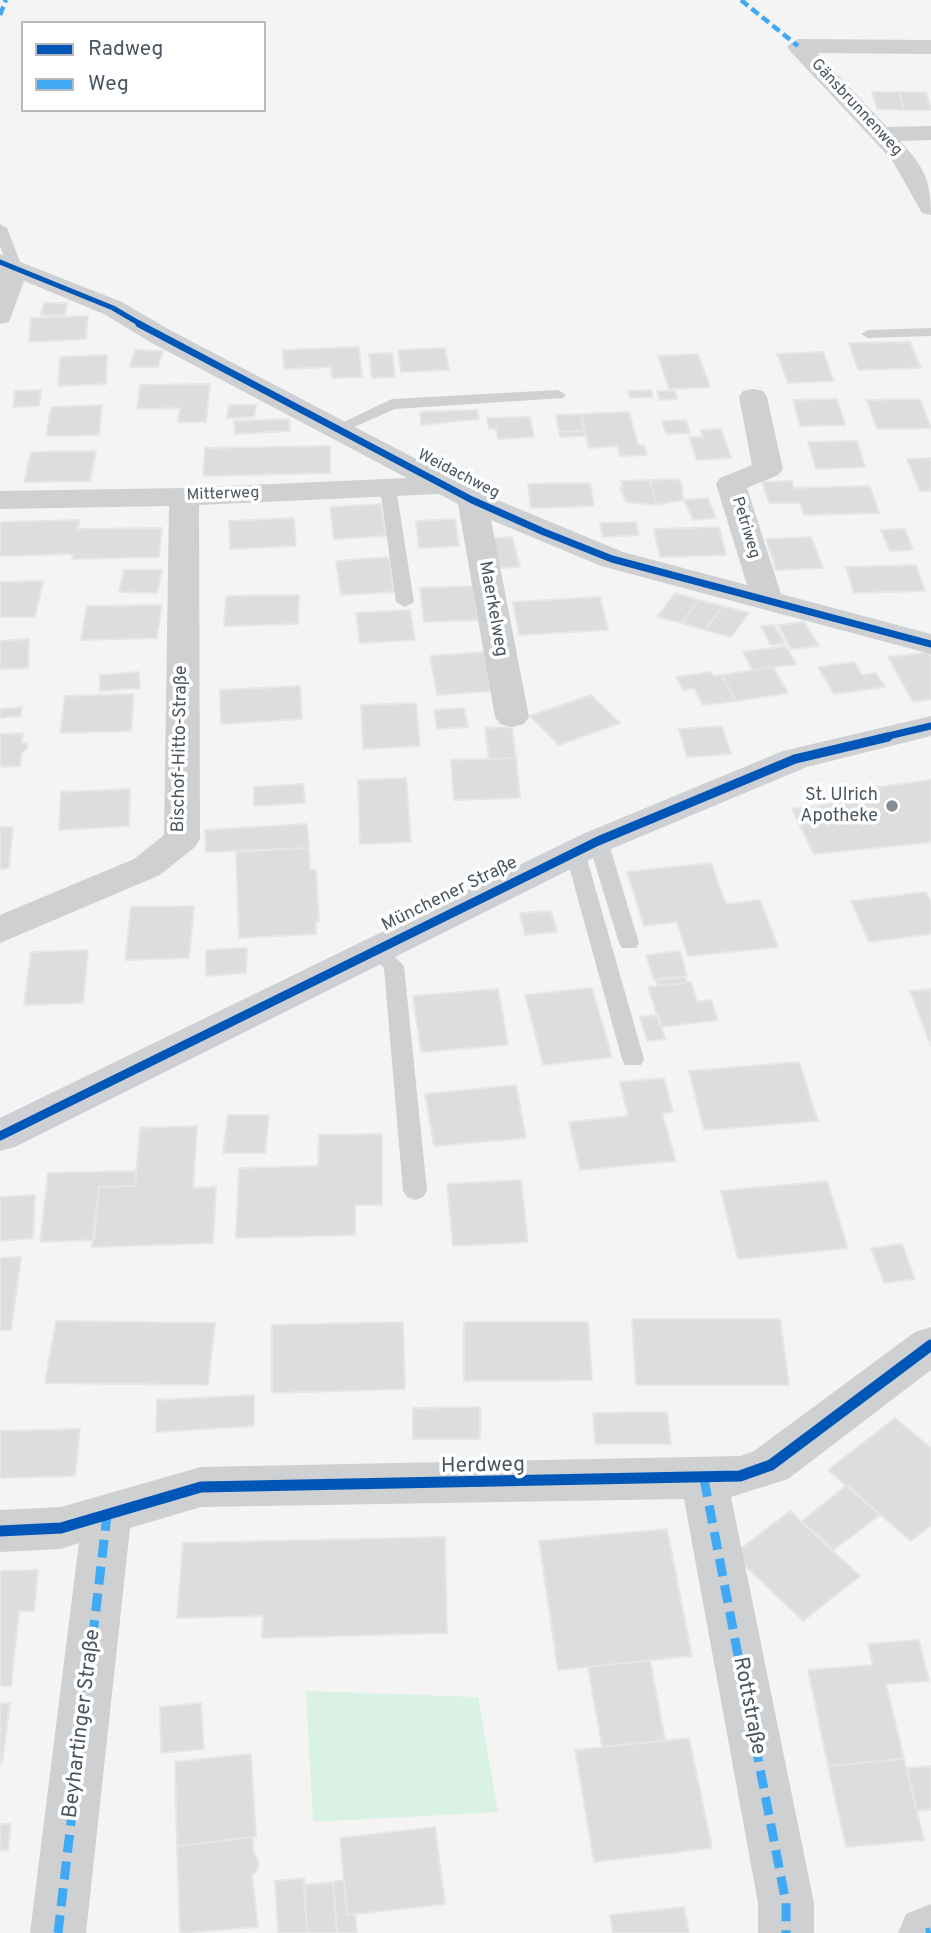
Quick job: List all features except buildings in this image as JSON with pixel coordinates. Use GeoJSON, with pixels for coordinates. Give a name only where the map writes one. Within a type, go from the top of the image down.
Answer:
{"type":"FeatureCollection","features":[{"type":"Feature","properties":{"kind":"main road","name":"Münchener Straße"},"geometry":{"type":"LineString","coordinates":[[0,1136],[586,847],[795,759],[931,726]]}},
{"type":"Feature","properties":{"kind":"street","name":"Gänsbrunnenweg"},"geometry":{"type":"LineString","coordinates":[[931,47],[798,46],[882,134],[914,173],[931,208]]}},
{"type":"Feature","properties":{"kind":"street"},"geometry":{"type":"LineString","coordinates":[[882,134],[931,134]]}},
{"type":"Feature","properties":{"kind":"street"},"geometry":{"type":"LineString","coordinates":[[0,316],[7,265]]}},
{"type":"Feature","properties":{"kind":"street","name":"Weidachweg"},"geometry":{"type":"LineString","coordinates":[[7,265],[113,307],[172,342],[459,493],[612,559],[931,644]]}},
{"type":"Feature","properties":{"kind":"street","name":"Petriweg"},"geometry":{"type":"LineString","coordinates":[[753,397],[768,469],[731,484],[767,599]]}},
{"type":"Feature","properties":{"kind":"street","name":"Mitterweg"},"geometry":{"type":"LineString","coordinates":[[0,500],[184,497],[388,488],[459,493]]}},
{"type":"Feature","properties":{"kind":"street","name":"Maerkelweg"},"geometry":{"type":"LineString","coordinates":[[459,493],[512,718]]}},
{"type":"Feature","properties":{"kind":"street","name":"Bischof-Hitto-Straße"},"geometry":{"type":"LineString","coordinates":[[0,930],[147,867],[182,839],[184,497]]}},
{"type":"Feature","properties":{"kind":"street","name":"Herdweg"},"geometry":{"type":"LineString","coordinates":[[0,1531],[61,1528],[201,1487],[704,1479],[740,1476],[771,1465],[931,1345]]}},
{"type":"Feature","properties":{"kind":"street","name":"Rottstraße"},"geometry":{"type":"LineString","coordinates":[[704,1479],[786,1903],[786,1933]]}},
{"type":"Feature","properties":{"kind":"street","name":"Beyhartinger Straße"},"geometry":{"type":"LineString","coordinates":[[58,1933],[107,1516]]}},
{"type":"Feature","properties":{"kind":"street"},"geometry":{"type":"LineString","coordinates":[[926,1933],[931,1932]]}},
{"type":"Feature","properties":{"kind":"lane"},"geometry":{"type":"LineString","coordinates":[[0,228],[7,265]]}},
{"type":"Feature","properties":{"kind":"lane"},"geometry":{"type":"LineString","coordinates":[[868,334],[931,332]]}},
{"type":"Feature","properties":{"kind":"lane"},"geometry":{"type":"LineString","coordinates":[[339,428],[393,404],[558,395]]}},
{"type":"Feature","properties":{"kind":"lane"},"geometry":{"type":"LineString","coordinates":[[388,488],[405,602]]}},
{"type":"Feature","properties":{"kind":"lane"},"geometry":{"type":"LineString","coordinates":[[586,847],[629,943]]}},
{"type":"Feature","properties":{"kind":"lane"},"geometry":{"type":"LineString","coordinates":[[586,847],[633,1059]]}},
{"type":"Feature","properties":{"kind":"lane"},"geometry":{"type":"LineString","coordinates":[[375,949],[394,966],[415,1191]]}},
{"type":"Feature","properties":{"kind":"green space"},"geometry":{"type":"Polygon","coordinates":[[[306,1691],[478,1697],[498,1812],[313,1822],[306,1691]]]}},
{"type":"Feature","properties":{"kind":"marked path"},"geometry":{"type":"LineString","coordinates":[[0,15],[6,0]]}},
{"type":"Feature","properties":{"kind":"marked path"},"geometry":{"type":"LineString","coordinates":[[741,0],[798,46]]}},
{"type":"Feature","properties":{"kind":"marked path"},"geometry":{"type":"LineString","coordinates":[[704,1479],[786,1903],[786,1933]]}},
{"type":"Feature","properties":{"kind":"marked path"},"geometry":{"type":"LineString","coordinates":[[58,1933],[107,1515]]}},
{"type":"Feature","properties":{"kind":"marked path"},"geometry":{"type":"LineString","coordinates":[[926,1933],[931,1932]]}},
{"type":"Feature","properties":{"kind":"cycle path"},"geometry":{"type":"LineString","coordinates":[[0,262],[113,308],[160,336],[472,500],[544,532],[612,559],[931,644]]}},
{"type":"Feature","properties":{"kind":"cycle path"},"geometry":{"type":"LineString","coordinates":[[0,1136],[598,841],[795,759],[931,726]]}},
{"type":"Feature","properties":{"kind":"cycle path"},"geometry":{"type":"LineString","coordinates":[[0,1531],[61,1528],[201,1487],[704,1479],[740,1476],[771,1465],[931,1345]]}},
{"type":"Feature","properties":{"kind":"place","name":"St. Ulrich Apotheke"},"geometry":{"type":"Point","coordinates":[892,806]}}]}
